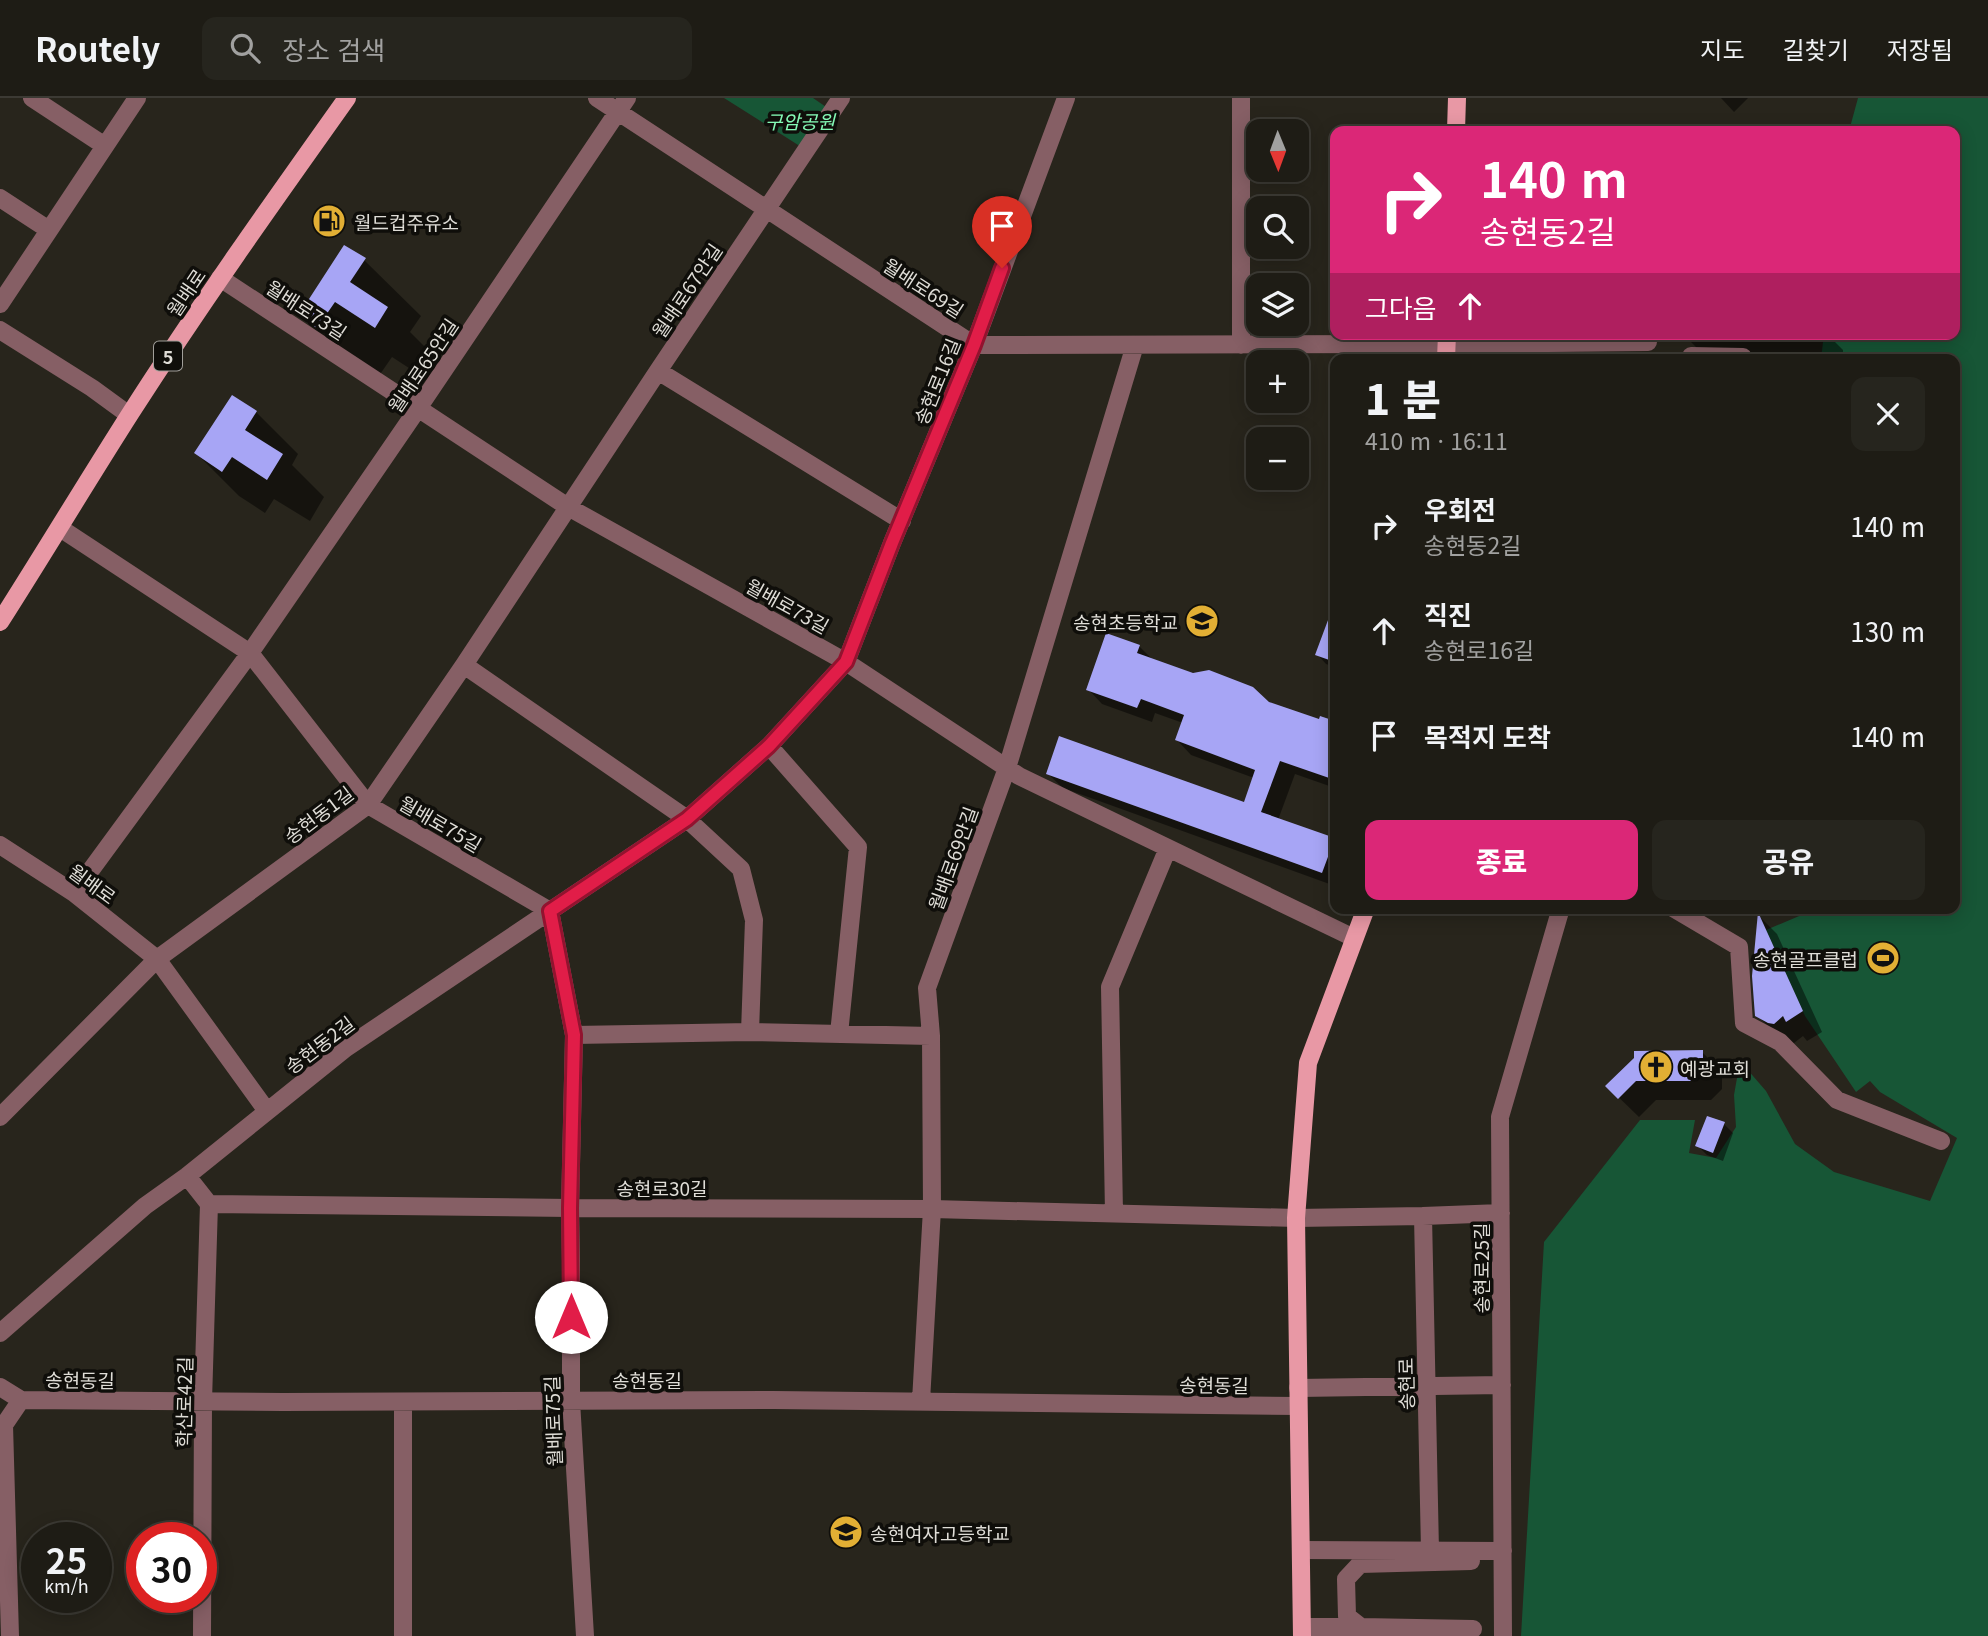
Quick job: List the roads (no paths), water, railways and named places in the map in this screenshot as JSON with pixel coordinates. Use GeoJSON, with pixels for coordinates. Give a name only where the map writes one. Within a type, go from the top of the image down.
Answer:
{"type":"FeatureCollection","features":[{"type":"Feature","properties":{"kind":"main road","name":"월배로"},"geometry":{"type":"LineString","coordinates":[[0,622],[129,415],[220,278],[347,98]]}},
{"type":"Feature","properties":{"kind":"main road"},"geometry":{"type":"LineString","coordinates":[[1456,126],[1457,98]]}},
{"type":"Feature","properties":{"kind":"main road"},"geometry":{"type":"LineString","coordinates":[[1302,1632],[1296,1218],[1308,1063],[1364,914]]}},
{"type":"Feature","properties":{"kind":"street"},"geometry":{"type":"LineString","coordinates":[[32,98],[105,146]]}},
{"type":"Feature","properties":{"kind":"street"},"geometry":{"type":"LineString","coordinates":[[0,304],[137,98]]}},
{"type":"Feature","properties":{"kind":"street","name":"월배로69길"},"geometry":{"type":"LineString","coordinates":[[597,98],[623,105],[766,209],[974,345]]}},
{"type":"Feature","properties":{"kind":"street","name":"월배로67안길"},"geometry":{"type":"LineString","coordinates":[[568,506],[841,98]]}},
{"type":"Feature","properties":{"kind":"street","name":"송현로16길"},"geometry":{"type":"LineString","coordinates":[[846,662],[974,345],[1066,98]]}},
{"type":"Feature","properties":{"kind":"street"},"geometry":{"type":"LineString","coordinates":[[1241,98],[1241,345]]}},
{"type":"Feature","properties":{"kind":"street","name":"월배로65안길"},"geometry":{"type":"LineString","coordinates":[[250,653],[623,105]]}},
{"type":"Feature","properties":{"kind":"street"},"geometry":{"type":"LineString","coordinates":[[0,198],[49,230]]}},
{"type":"Feature","properties":{"kind":"street","name":"월배로73길"},"geometry":{"type":"LineString","coordinates":[[220,278],[568,506],[846,662],[1019,776],[1354,938]]}},
{"type":"Feature","properties":{"kind":"street"},"geometry":{"type":"LineString","coordinates":[[0,330],[92,388],[129,415]]}},
{"type":"Feature","properties":{"kind":"street"},"geometry":{"type":"LineString","coordinates":[[974,345],[1648,345]]}},
{"type":"Feature","properties":{"kind":"street","name":"월배로69안길"},"geometry":{"type":"LineString","coordinates":[[921,1401],[932,1209],[931,1036],[927,988],[1007,768],[1135,345]]}},
{"type":"Feature","properties":{"kind":"street"},"geometry":{"type":"LineString","coordinates":[[658,371],[902,521]]}},
{"type":"Feature","properties":{"kind":"street","name":"송현동1길"},"geometry":{"type":"LineString","coordinates":[[0,1117],[157,959],[368,805],[568,506]]}},
{"type":"Feature","properties":{"kind":"street","name":"월배로75길"},"geometry":{"type":"LineString","coordinates":[[60,528],[250,653],[368,805],[550,911],[574,1035],[570,1208],[571,1401],[585,1636]]}},
{"type":"Feature","properties":{"kind":"street"},"geometry":{"type":"LineString","coordinates":[[74,893],[250,653]]}},
{"type":"Feature","properties":{"kind":"street","name":"송현동2길"},"geometry":{"type":"LineString","coordinates":[[0,1333],[145,1206],[187,1176],[346,1048],[687,819],[769,746],[846,662]]}},
{"type":"Feature","properties":{"kind":"street"},"geometry":{"type":"LineString","coordinates":[[464,665],[687,819],[741,869],[754,920],[750,1032]]}},
{"type":"Feature","properties":{"kind":"street"},"geometry":{"type":"LineString","coordinates":[[769,746],[859,847],[839,1034]]}},
{"type":"Feature","properties":{"kind":"street","name":"월배로"},"geometry":{"type":"LineString","coordinates":[[0,845],[74,893],[157,959]]}},
{"type":"Feature","properties":{"kind":"street"},"geometry":{"type":"LineString","coordinates":[[1114,1213],[1110,987],[1168,848]]}},
{"type":"Feature","properties":{"kind":"street","name":"송현로25길"},"geometry":{"type":"LineString","coordinates":[[1503,1636],[1500,1117],[1559,914]]}},
{"type":"Feature","properties":{"kind":"street"},"geometry":{"type":"LineString","coordinates":[[1683,914],[1739,947],[1744,1023],[1780,1042],[1837,1100],[1941,1141]]}},
{"type":"Feature","properties":{"kind":"street"},"geometry":{"type":"LineString","coordinates":[[157,959],[267,1111]]}},
{"type":"Feature","properties":{"kind":"street"},"geometry":{"type":"LineString","coordinates":[[574,1035],[750,1032],[931,1036]]}},
{"type":"Feature","properties":{"kind":"street"},"geometry":{"type":"LineString","coordinates":[[187,1176],[209,1203]]}},
{"type":"Feature","properties":{"kind":"street","name":"송현로30길"},"geometry":{"type":"LineString","coordinates":[[209,1203],[932,1209],[1296,1218]]}},
{"type":"Feature","properties":{"kind":"street","name":"학산로42길"},"geometry":{"type":"LineString","coordinates":[[202,1636],[203,1401],[209,1203]]}},
{"type":"Feature","properties":{"kind":"street"},"geometry":{"type":"LineString","coordinates":[[1296,1218],[1501,1213]]}},
{"type":"Feature","properties":{"kind":"street","name":"송현로"},"geometry":{"type":"LineString","coordinates":[[1423,1216],[1430,1550]]}},
{"type":"Feature","properties":{"kind":"street"},"geometry":{"type":"LineString","coordinates":[[1298,1388],[1502,1385]]}},
{"type":"Feature","properties":{"kind":"street","name":"송현동길"},"geometry":{"type":"LineString","coordinates":[[0,1387],[21,1400],[774,1400],[1298,1406]]}},
{"type":"Feature","properties":{"kind":"street"},"geometry":{"type":"LineString","coordinates":[[9,1636],[4,1425],[21,1400]]}},
{"type":"Feature","properties":{"kind":"street"},"geometry":{"type":"LineString","coordinates":[[403,1402],[404,1636]]}},
{"type":"Feature","properties":{"kind":"street"},"geometry":{"type":"LineString","coordinates":[[1301,1550],[1503,1550]]}},
{"type":"Feature","properties":{"kind":"street"},"geometry":{"type":"LineString","coordinates":[[1361,1632],[1347,1616],[1346,1579],[1360,1564],[1471,1561]]}},
{"type":"Feature","properties":{"kind":"street"},"geometry":{"type":"LineString","coordinates":[[1302,1632],[1473,1629]]}},
{"type":"Feature","properties":{"kind":"place","name":"월드컵주유소"},"geometry":{"type":"Point","coordinates":[329,221]}},
{"type":"Feature","properties":{"kind":"place","name":"송현초등학교"},"geometry":{"type":"Point","coordinates":[1202,621]}},
{"type":"Feature","properties":{"kind":"place","name":"송현골프클럽"},"geometry":{"type":"Point","coordinates":[1883,958]}},
{"type":"Feature","properties":{"kind":"place","name":"예광교회"},"geometry":{"type":"Point","coordinates":[1656,1067]}},
{"type":"Feature","properties":{"kind":"place","name":"송현여자고등학교"},"geometry":{"type":"Point","coordinates":[846,1532]}},
{"type":"Feature","properties":{"kind":"park label","name":"구암공원"},"geometry":{"type":"Point","coordinates":[800,120]}}]}
